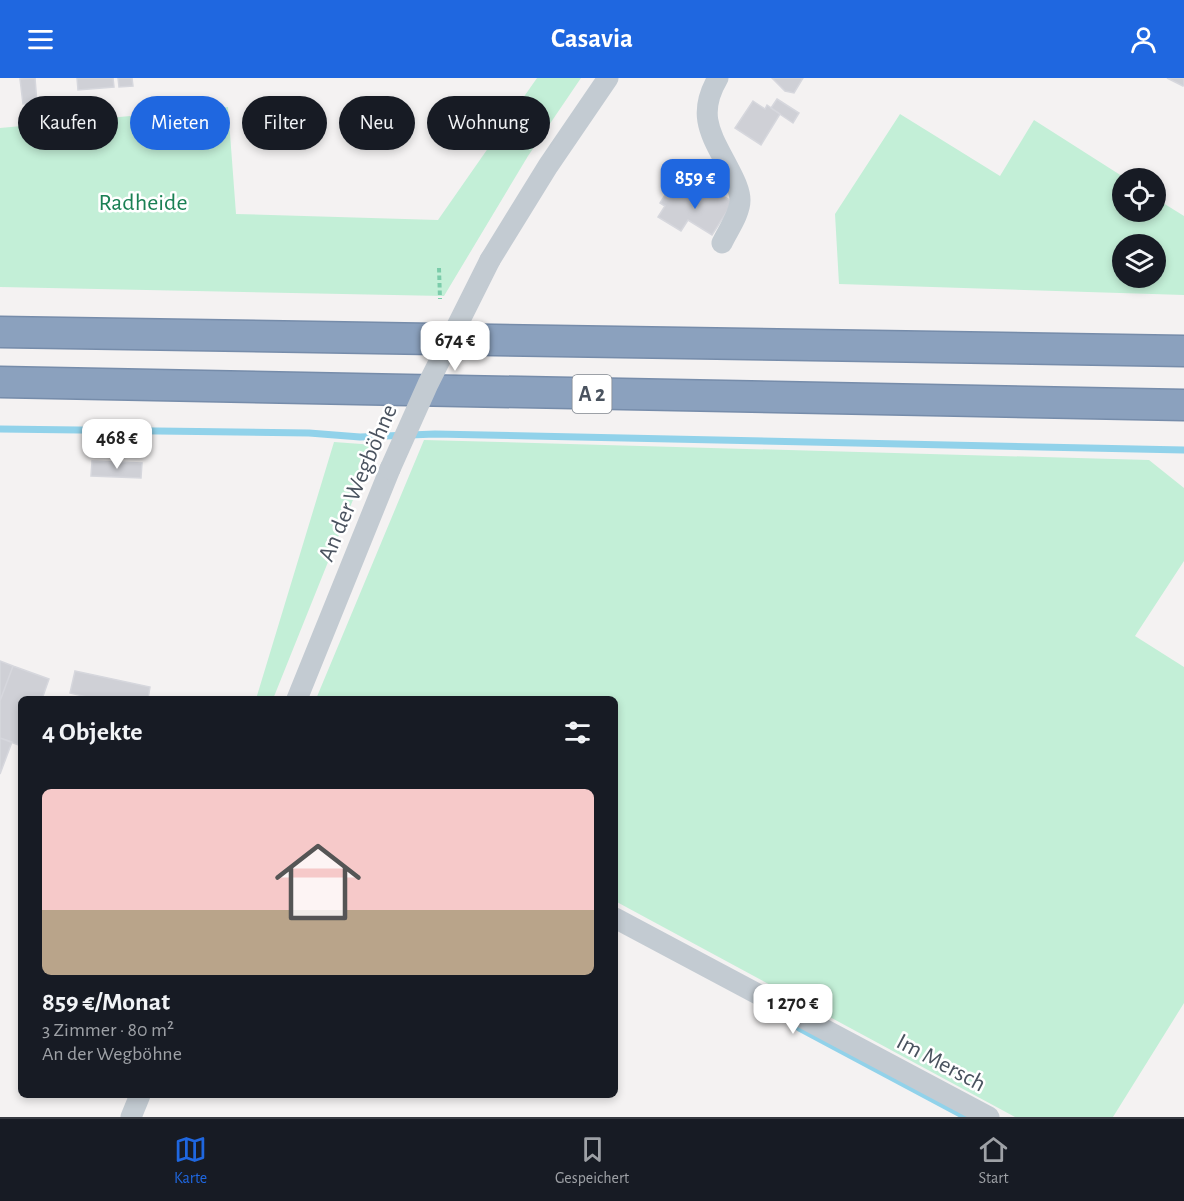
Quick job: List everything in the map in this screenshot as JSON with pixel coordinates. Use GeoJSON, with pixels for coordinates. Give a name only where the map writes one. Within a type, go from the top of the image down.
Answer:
{"type":"FeatureCollection","features":[{"type":"Feature","properties":{"kind":"highway","name":"A 2"},"geometry":{"type":"LineString","coordinates":[[0,332],[1184,351]]}},
{"type":"Feature","properties":{"kind":"highway","name":"A 2"},"geometry":{"type":"LineString","coordinates":[[0,382],[1184,405]]}},
{"type":"Feature","properties":{"kind":"street","name":"An der Wegböhne"},"geometry":{"type":"LineString","coordinates":[[298,696],[390,469],[428,384],[490,260],[548,165],[608,78]]}},
{"type":"Feature","properties":{"kind":"street"},"geometry":{"type":"LineString","coordinates":[[718,78],[705,105],[709,128],[736,182],[740,199],[737,212],[722,243]]}},
{"type":"Feature","properties":{"kind":"street","name":"Im Mersch"},"geometry":{"type":"LineString","coordinates":[[618,920],[989,1117]]}},
{"type":"Feature","properties":{"kind":"street"},"geometry":{"type":"LineString","coordinates":[[131,1117],[139,1098]]}},
{"type":"Feature","properties":{"kind":"path"},"geometry":{"type":"LineString","coordinates":[[439,268],[440,299]]}},
{"type":"Feature","properties":{"kind":"green space","name":"Radheide"},"geometry":{"type":"Polygon","coordinates":[[[537,78],[581,78],[550,124],[550,96],[524,96],[537,78]]]}},
{"type":"Feature","properties":{"kind":"green space"},"geometry":{"type":"Polygon","coordinates":[[[900,114],[1000,176],[1034,120],[1112,170],[1112,222],[1166,222],[1166,205],[1184,216],[1184,295],[839,284],[835,214],[900,114]]]}},
{"type":"Feature","properties":{"kind":"green space","name":"Radheide"},"geometry":{"type":"Polygon","coordinates":[[[130,116],[130,150],[230,150],[230,134],[236,214],[438,220],[487,150],[532,150],[444,296],[0,287],[0,128],[18,126],[18,150],[118,150],[118,117],[130,116]]]}},
{"type":"Feature","properties":{"kind":"green space"},"geometry":{"type":"Polygon","coordinates":[[[424,440],[1149,460],[1184,488],[1184,561],[1135,636],[1184,667],[1184,1003],[1113,1117],[1015,1117],[618,903],[618,696],[317,696],[424,440]]]}},
{"type":"Feature","properties":{"kind":"green space"},"geometry":{"type":"Polygon","coordinates":[[[334,442],[375,445],[274,696],[257,696],[334,442]]]}},
{"type":"Feature","properties":{"kind":"building"},"geometry":{"type":"Polygon","coordinates":[[[35,78],[36,96],[22,96],[20,79],[35,78]]]}},
{"type":"Feature","properties":{"kind":"building"},"geometry":{"type":"Polygon","coordinates":[[[77,78],[113,78],[114,87],[78,90],[77,78]]]}},
{"type":"Feature","properties":{"kind":"building"},"geometry":{"type":"Polygon","coordinates":[[[118,78],[132,78],[133,86],[119,87],[118,78]]]}},
{"type":"Feature","properties":{"kind":"building"},"geometry":{"type":"Polygon","coordinates":[[[772,78],[803,78],[794,93],[785,91],[772,78]]]}},
{"type":"Feature","properties":{"kind":"building"},"geometry":{"type":"Polygon","coordinates":[[[1167,78],[1184,78],[1184,85],[1183,86],[1167,78]]]}},
{"type":"Feature","properties":{"kind":"building"},"geometry":{"type":"Polygon","coordinates":[[[777,99],[799,113],[793,123],[771,108],[777,99]]]}},
{"type":"Feature","properties":{"kind":"building"},"geometry":{"type":"Polygon","coordinates":[[[753,101],[765,109],[767,105],[780,114],[761,145],[735,128],[753,101]]]}},
{"type":"Feature","properties":{"kind":"building"},"geometry":{"type":"Polygon","coordinates":[[[677,186],[700,200],[708,187],[733,202],[712,235],[688,220],[681,231],[658,217],[665,206],[660,203],[665,195],[669,198],[677,186]]]}},
{"type":"Feature","properties":{"kind":"building"},"geometry":{"type":"Polygon","coordinates":[[[92,461],[142,463],[141,478],[91,476],[92,461]]]}},
{"type":"Feature","properties":{"kind":"building"},"geometry":{"type":"Polygon","coordinates":[[[0,661],[13,666],[0,701],[0,661]]]}},
{"type":"Feature","properties":{"kind":"building"},"geometry":{"type":"Polygon","coordinates":[[[13,666],[49,679],[43,696],[18,696],[18,745],[0,738],[0,701],[13,666]]]}},
{"type":"Feature","properties":{"kind":"building"},"geometry":{"type":"Polygon","coordinates":[[[75,671],[150,687],[148,696],[82,696],[70,693],[75,671]]]}},
{"type":"Feature","properties":{"kind":"building"},"geometry":{"type":"Polygon","coordinates":[[[0,738],[12,742],[0,774],[0,738]]]}},
{"type":"Feature","properties":{"kind":"waterway"},"geometry":{"type":"LineString","coordinates":[[0,429],[309,433],[360,437],[435,434],[1184,450]]}},
{"type":"Feature","properties":{"kind":"waterway"},"geometry":{"type":"LineString","coordinates":[[799,1028],[966,1117]]}}]}
